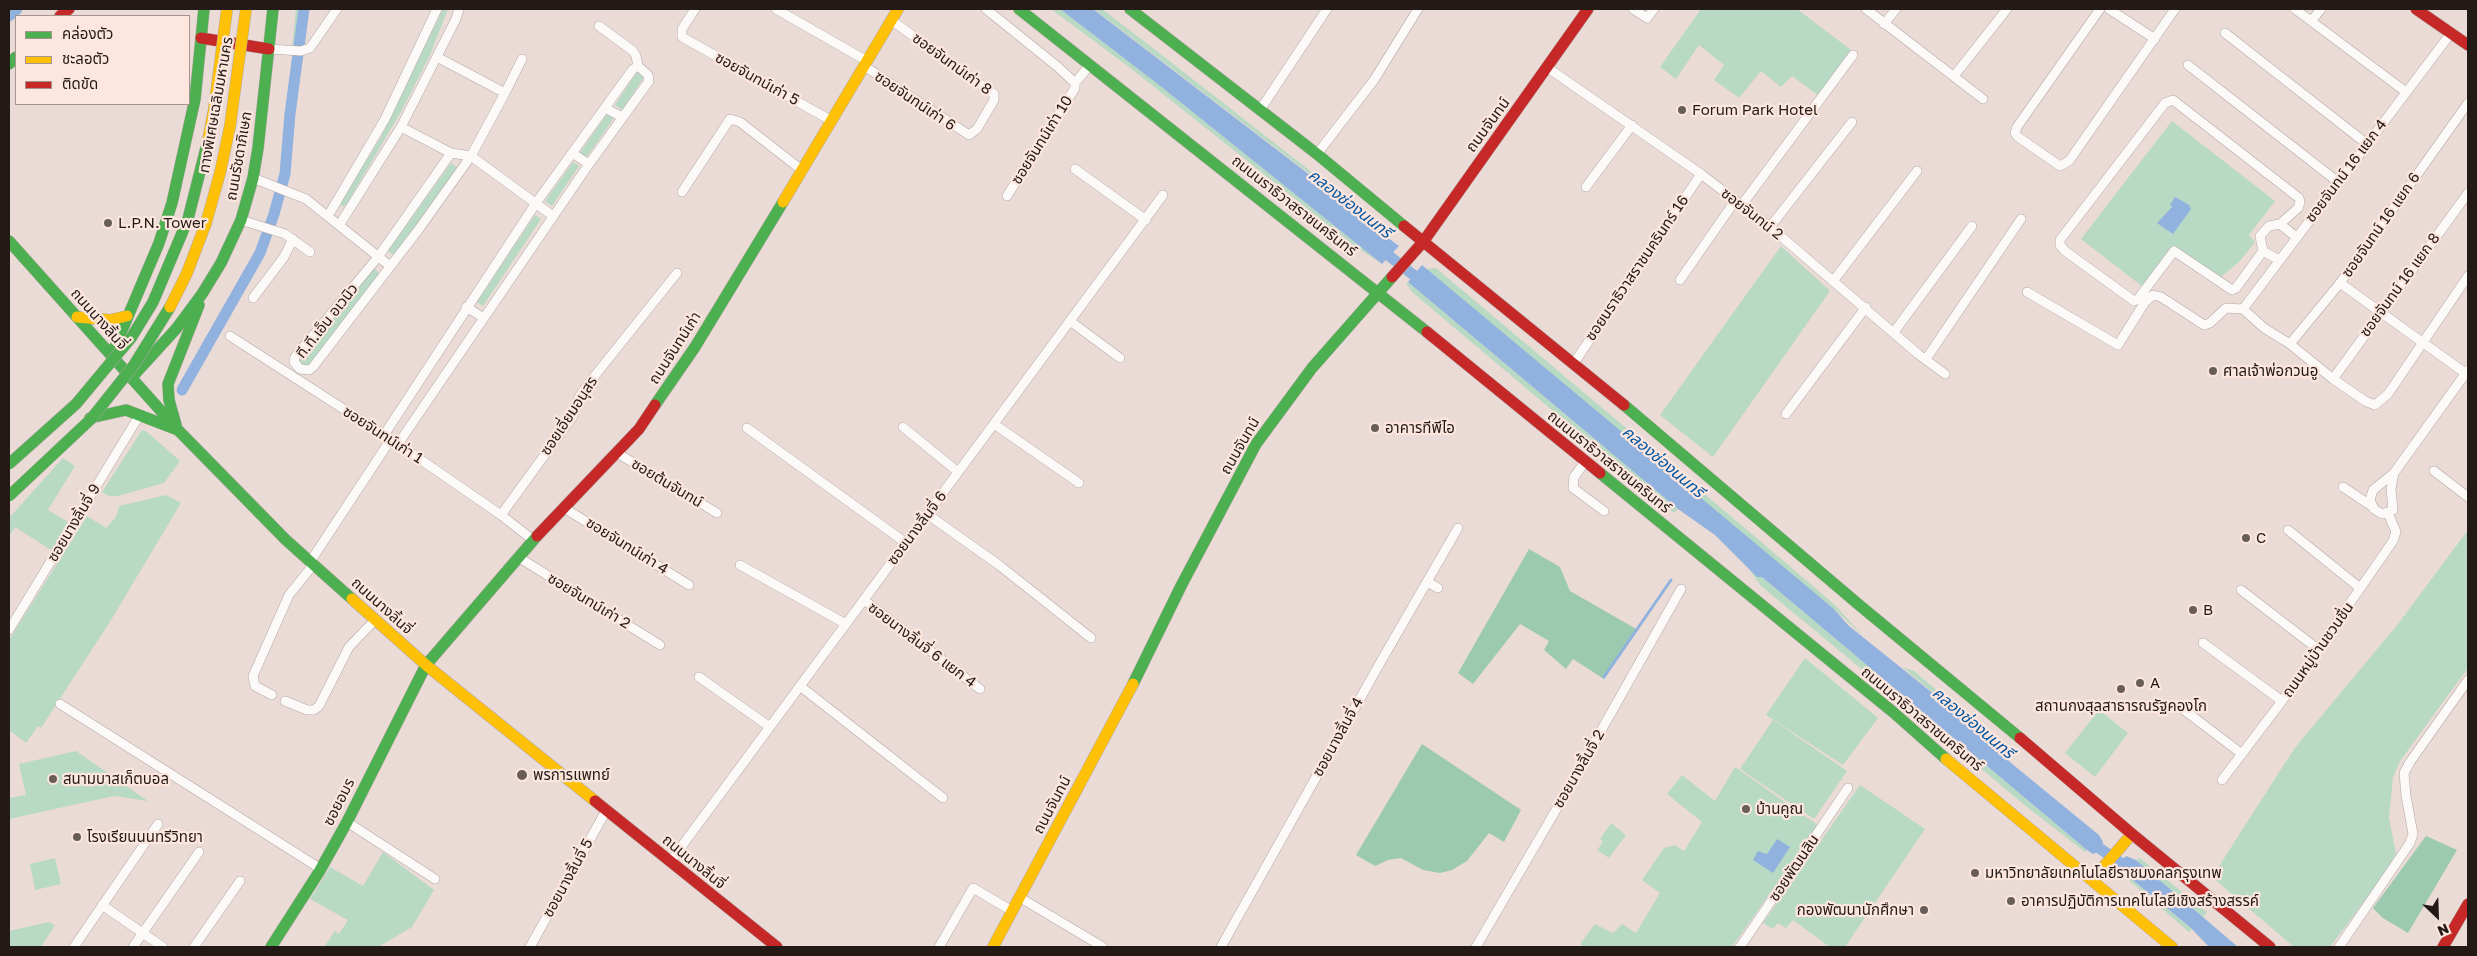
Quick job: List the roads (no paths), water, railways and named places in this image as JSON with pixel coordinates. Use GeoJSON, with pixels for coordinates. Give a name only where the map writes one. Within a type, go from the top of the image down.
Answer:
{"type":"FeatureCollection","features":[{"type":"Feature","properties":{"kind":"main road"},"geometry":{"type":"LineString","coordinates":[[112,354],[159,243],[172,203],[195,99],[204,9]]}},
{"type":"Feature","properties":{"kind":"main road","name":"ทางพิเศษเฉลิมมหานคร"},"geometry":{"type":"LineString","coordinates":[[9,464],[76,404],[131,338],[153,302],[188,219],[200,176],[214,109],[227,9]]}},
{"type":"Feature","properties":{"kind":"main road","name":"ทางพิเศษเฉลิมมหานคร"},"geometry":{"type":"LineString","coordinates":[[9,496],[91,419],[134,365],[166,315],[187,273],[206,223],[222,164],[230,126],[246,9]]}},
{"type":"Feature","properties":{"kind":"main road","name":"ถนนรัชดาภิเษก"},"geometry":{"type":"LineString","coordinates":[[9,487],[88,419],[131,378],[176,329],[202,294],[221,263],[241,220],[253,178],[273,9]]}},
{"type":"Feature","properties":{"kind":"main road","name":"ถนนจันทน์เก่า"},"geometry":{"type":"LineString","coordinates":[[426,665],[533,540],[639,429],[695,347],[803,172],[898,9]]}},
{"type":"Feature","properties":{"kind":"main road","name":"ถนนนราธิวาสราชนครินทร์"},"geometry":{"type":"LineString","coordinates":[[1019,9],[1379,292],[1893,712],[1957,769],[2172,947]]}},
{"type":"Feature","properties":{"kind":"main road"},"geometry":{"type":"LineString","coordinates":[[1130,9],[1318,154],[1530,330],[1574,363],[1858,604],[1993,714],[2132,834],[2270,947]]}},
{"type":"Feature","properties":{"kind":"main road","name":"ถนนจันทน์"},"geometry":{"type":"LineString","coordinates":[[993,947],[1256,444],[1312,368],[1423,242],[1588,9]]}},
{"type":"Feature","properties":{"kind":"main road"},"geometry":{"type":"LineString","coordinates":[[2423,11],[2468,46]]}},
{"type":"Feature","properties":{"kind":"main road"},"geometry":{"type":"LineString","coordinates":[[201,38],[269,48]]}},
{"type":"Feature","properties":{"kind":"main road","name":"ถนนนางลิ้นจี่"},"geometry":{"type":"LineString","coordinates":[[9,241],[178,430],[312,563],[426,665],[777,947]]}},
{"type":"Feature","properties":{"kind":"main road"},"geometry":{"type":"LineString","coordinates":[[178,430],[169,400],[168,384],[202,294]]}},
{"type":"Feature","properties":{"kind":"main road"},"geometry":{"type":"LineString","coordinates":[[77,316],[111,320],[127,316]]}},
{"type":"Feature","properties":{"kind":"main road"},"geometry":{"type":"LineString","coordinates":[[88,419],[126,410],[178,430]]}},
{"type":"Feature","properties":{"kind":"main road","name":"ซอยอมร"},"geometry":{"type":"LineString","coordinates":[[271,947],[321,868],[347,822],[426,665]]}},
{"type":"Feature","properties":{"kind":"main road"},"geometry":{"type":"LineString","coordinates":[[2092,880],[2132,834]]}},
{"type":"Feature","properties":{"kind":"main road"},"geometry":{"type":"LineString","coordinates":[[2443,947],[2468,904]]}},
{"type":"Feature","properties":{"kind":"street"},"geometry":{"type":"LineString","coordinates":[[269,48],[297,51],[313,45],[336,9]]}},
{"type":"Feature","properties":{"kind":"street"},"geometry":{"type":"LineString","coordinates":[[328,216],[385,118],[437,9]]}},
{"type":"Feature","properties":{"kind":"street"},"geometry":{"type":"LineString","coordinates":[[340,224],[400,127],[459,9]]}},
{"type":"Feature","properties":{"kind":"street","name":"ซอยจันทน์เก่า 5"},"geometry":{"type":"LineString","coordinates":[[694,9],[682,29],[682,36],[832,122]]}},
{"type":"Feature","properties":{"kind":"street"},"geometry":{"type":"LineString","coordinates":[[776,9],[866,64]]}},
{"type":"Feature","properties":{"kind":"street","name":"ซอยจันทน์เก่า 10"},"geometry":{"type":"LineString","coordinates":[[986,9],[1075,83]]}},
{"type":"Feature","properties":{"kind":"street"},"geometry":{"type":"LineString","coordinates":[[1260,110],[1327,9]]}},
{"type":"Feature","properties":{"kind":"street"},"geometry":{"type":"LineString","coordinates":[[1318,154],[1374,80],[1418,9]]}},
{"type":"Feature","properties":{"kind":"street"},"geometry":{"type":"LineString","coordinates":[[1633,9],[1648,18],[1654,9]]}},
{"type":"Feature","properties":{"kind":"street"},"geometry":{"type":"LineString","coordinates":[[1866,9],[1983,99]]}},
{"type":"Feature","properties":{"kind":"street"},"geometry":{"type":"LineString","coordinates":[[1884,24],[1896,9]]}},
{"type":"Feature","properties":{"kind":"street"},"geometry":{"type":"LineString","coordinates":[[1954,76],[2007,9]]}},
{"type":"Feature","properties":{"kind":"street"},"geometry":{"type":"LineString","coordinates":[[2100,9],[2017,127],[2015,133],[2053,163],[2060,166],[2069,161],[2174,9]]}},
{"type":"Feature","properties":{"kind":"street"},"geometry":{"type":"LineString","coordinates":[[2109,9],[2154,39]]}},
{"type":"Feature","properties":{"kind":"street"},"geometry":{"type":"LineString","coordinates":[[2295,9],[2406,92]]}},
{"type":"Feature","properties":{"kind":"street"},"geometry":{"type":"LineString","coordinates":[[2312,20],[2321,9]]}},
{"type":"Feature","properties":{"kind":"street","name":"ซอยจันทน์เก่า 8"},"geometry":{"type":"LineString","coordinates":[[891,20],[994,94],[994,100],[986,114]]}},
{"type":"Feature","properties":{"kind":"street"},"geometry":{"type":"LineString","coordinates":[[391,439],[484,318],[588,164],[648,81],[648,75],[638,66],[633,51],[599,26]]}},
{"type":"Feature","properties":{"kind":"street"},"geometry":{"type":"LineString","coordinates":[[2225,33],[2367,144]]}},
{"type":"Feature","properties":{"kind":"street","name":"ซอยจันทน์ 16 แยก 4"},"geometry":{"type":"LineString","coordinates":[[2243,309],[2450,33]]}},
{"type":"Feature","properties":{"kind":"street"},"geometry":{"type":"LineString","coordinates":[[1680,280],[1853,55]]}},
{"type":"Feature","properties":{"kind":"street"},"geometry":{"type":"LineString","coordinates":[[437,56],[505,93]]}},
{"type":"Feature","properties":{"kind":"street","name":"ที.ที.เอ็น อเวนิว"},"geometry":{"type":"LineString","coordinates":[[451,153],[378,257],[295,357],[296,367],[304,371],[313,366],[471,156],[522,59]]}},
{"type":"Feature","properties":{"kind":"street","name":"ซอยจันทน์เก่า 6"},"geometry":{"type":"LineString","coordinates":[[866,64],[970,135],[977,129],[986,114]]}},
{"type":"Feature","properties":{"kind":"street","name":"ซอยจันทน์เก่า 10"},"geometry":{"type":"LineString","coordinates":[[1006,196],[1075,88],[1075,83],[1090,64]]}},
{"type":"Feature","properties":{"kind":"street"},"geometry":{"type":"LineString","coordinates":[[272,695],[255,686],[253,676],[289,595],[312,563],[391,439],[466,308],[536,203],[633,69],[638,66]]}},
{"type":"Feature","properties":{"kind":"street"},"geometry":{"type":"LineString","coordinates":[[2188,66],[2338,182]]}},
{"type":"Feature","properties":{"kind":"street","name":"ซอยจันทน์ 2"},"geometry":{"type":"LineString","coordinates":[[1548,68],[1632,125],[1770,227],[1945,374]]}},
{"type":"Feature","properties":{"kind":"street"},"geometry":{"type":"LineString","coordinates":[[2173,100],[2299,198],[2298,208],[2280,224],[2269,226],[2260,236],[2263,251],[2236,288],[2232,290],[2174,251],[2138,299],[2134,301],[2064,251],[2060,245],[2060,240],[2165,104],[2173,100]]}},
{"type":"Feature","properties":{"kind":"street","name":"ซอยจันทน์ 16 แยก 6"},"geometry":{"type":"LineString","coordinates":[[2290,344],[2340,283],[2468,103]]}},
{"type":"Feature","properties":{"kind":"street"},"geometry":{"type":"LineString","coordinates":[[605,108],[622,117]]}},
{"type":"Feature","properties":{"kind":"street"},"geometry":{"type":"LineString","coordinates":[[682,192],[730,119],[740,122],[803,172]]}},
{"type":"Feature","properties":{"kind":"street"},"geometry":{"type":"LineString","coordinates":[[1770,227],[1852,122]]}},
{"type":"Feature","properties":{"kind":"street"},"geometry":{"type":"LineString","coordinates":[[1586,187],[1632,125]]}},
{"type":"Feature","properties":{"kind":"street"},"geometry":{"type":"LineString","coordinates":[[400,127],[451,153],[471,156],[553,216]]}},
{"type":"Feature","properties":{"kind":"street"},"geometry":{"type":"LineString","coordinates":[[572,153],[588,164]]}},
{"type":"Feature","properties":{"kind":"street"},"geometry":{"type":"LineString","coordinates":[[1075,169],[1146,220]]}},
{"type":"Feature","properties":{"kind":"street"},"geometry":{"type":"LineString","coordinates":[[1834,280],[1917,171]]}},
{"type":"Feature","properties":{"kind":"street","name":"ซอยนราธิวาสราชนครินทร์ 16"},"geometry":{"type":"LineString","coordinates":[[1574,363],[1700,174]]}},
{"type":"Feature","properties":{"kind":"street"},"geometry":{"type":"LineString","coordinates":[[253,178],[306,199],[340,224],[390,266]]}},
{"type":"Feature","properties":{"kind":"street","name":"ซอยจันทน์ 16 แยก 8"},"geometry":{"type":"LineString","coordinates":[[2333,379],[2468,192]]}},
{"type":"Feature","properties":{"kind":"street","name":"ซอยนางลิ้นจี่ 6"},"geometry":{"type":"LineString","coordinates":[[670,862],[1163,195]]}},
{"type":"Feature","properties":{"kind":"street"},"geometry":{"type":"LineString","coordinates":[[334,206],[339,213],[348,212]]}},
{"type":"Feature","properties":{"kind":"street"},"geometry":{"type":"LineString","coordinates":[[1926,359],[2022,219]]}},
{"type":"Feature","properties":{"kind":"street"},"geometry":{"type":"LineString","coordinates":[[241,220],[264,226],[289,237],[310,252]]}},
{"type":"Feature","properties":{"kind":"street"},"geometry":{"type":"LineString","coordinates":[[2280,224],[2296,237]]}},
{"type":"Feature","properties":{"kind":"street"},"geometry":{"type":"LineString","coordinates":[[1894,332],[1972,226]]}},
{"type":"Feature","properties":{"kind":"street"},"geometry":{"type":"LineString","coordinates":[[253,298],[284,257],[289,237]]}},
{"type":"Feature","properties":{"kind":"street"},"geometry":{"type":"LineString","coordinates":[[2263,251],[2279,260]]}},
{"type":"Feature","properties":{"kind":"street","name":"ซอยเอี่ยมอนุสร"},"geometry":{"type":"LineString","coordinates":[[501,515],[573,416],[579,397],[585,388],[677,273]]}},
{"type":"Feature","properties":{"kind":"street"},"geometry":{"type":"LineString","coordinates":[[2027,292],[2118,345],[2145,302],[2153,295],[2162,298],[2204,325],[2210,323],[2226,308],[2243,309],[2264,328],[2290,344],[2333,379],[2365,401],[2371,404],[2378,404],[2388,394],[2468,276]]}},
{"type":"Feature","properties":{"kind":"street"},"geometry":{"type":"LineString","coordinates":[[2340,283],[2467,373],[2394,473],[2373,490],[2370,500],[2373,507]]}},
{"type":"Feature","properties":{"kind":"street"},"geometry":{"type":"LineString","coordinates":[[1786,414],[1866,307]]}},
{"type":"Feature","properties":{"kind":"street"},"geometry":{"type":"LineString","coordinates":[[466,308],[484,318]]}},
{"type":"Feature","properties":{"kind":"street"},"geometry":{"type":"LineString","coordinates":[[1070,321],[1120,358]]}},
{"type":"Feature","properties":{"kind":"street","name":"ซอยจันทน์เก่า 1"},"geometry":{"type":"LineString","coordinates":[[230,336],[391,439],[501,515],[533,540]]}},
{"type":"Feature","properties":{"kind":"street","name":"ซอยนางลิ้นจี่ 9"},"geometry":{"type":"LineString","coordinates":[[9,630],[139,416]]}},
{"type":"Feature","properties":{"kind":"street"},"geometry":{"type":"LineString","coordinates":[[994,424],[1078,483]]}},
{"type":"Feature","properties":{"kind":"street"},"geometry":{"type":"LineString","coordinates":[[903,427],[958,472]]}},
{"type":"Feature","properties":{"kind":"street"},"geometry":{"type":"LineString","coordinates":[[747,428],[906,543]]}},
{"type":"Feature","properties":{"kind":"street","name":"ซอยต้นจันทน์"},"geometry":{"type":"LineString","coordinates":[[617,453],[718,513]]}},
{"type":"Feature","properties":{"kind":"street"},"geometry":{"type":"LineString","coordinates":[[1586,462],[1574,477],[1573,488],[1604,512]]}},
{"type":"Feature","properties":{"kind":"street"},"geometry":{"type":"LineString","coordinates":[[2434,471],[2468,497]]}},
{"type":"Feature","properties":{"kind":"street","name":"ถนนหมู่บ้านชวนชื่น"},"geometry":{"type":"LineString","coordinates":[[2222,780],[2319,650],[2393,541],[2396,532],[2388,514],[2393,510],[2391,488],[2394,473]]}},
{"type":"Feature","properties":{"kind":"street"},"geometry":{"type":"LineString","coordinates":[[2343,487],[2382,514],[2388,514]]}},
{"type":"Feature","properties":{"kind":"street","name":"ซอยจันทน์เก่า 4"},"geometry":{"type":"LineString","coordinates":[[564,508],[689,585]]}},
{"type":"Feature","properties":{"kind":"street"},"geometry":{"type":"LineString","coordinates":[[927,514],[999,565],[1091,638]]}},
{"type":"Feature","properties":{"kind":"street","name":"ซอยนางลิ้นจี่ 4"},"geometry":{"type":"LineString","coordinates":[[1221,947],[1458,528]]}},
{"type":"Feature","properties":{"kind":"street"},"geometry":{"type":"LineString","coordinates":[[2288,530],[2360,588]]}},
{"type":"Feature","properties":{"kind":"street","name":"ซอยจันทน์เก่า 2"},"geometry":{"type":"LineString","coordinates":[[518,557],[660,645]]}},
{"type":"Feature","properties":{"kind":"street"},"geometry":{"type":"LineString","coordinates":[[740,565],[846,624]]}},
{"type":"Feature","properties":{"kind":"street"},"geometry":{"type":"LineString","coordinates":[[1427,582],[1438,588]]}},
{"type":"Feature","properties":{"kind":"street","name":"ซอยนางลิ้นจี่ 2"},"geometry":{"type":"LineString","coordinates":[[1476,947],[1571,784],[1680,589]]}},
{"type":"Feature","properties":{"kind":"street"},"geometry":{"type":"LineString","coordinates":[[2241,590],[2319,650]]}},
{"type":"Feature","properties":{"kind":"street","name":"ซอยนางลิ้นจี่ 6 แยก 4"},"geometry":{"type":"LineString","coordinates":[[864,600],[980,689]]}},
{"type":"Feature","properties":{"kind":"street"},"geometry":{"type":"LineString","coordinates":[[286,701],[307,710],[314,710],[319,706],[349,647],[375,620]]}},
{"type":"Feature","properties":{"kind":"street"},"geometry":{"type":"LineString","coordinates":[[2203,643],[2282,701]]}},
{"type":"Feature","properties":{"kind":"street"},"geometry":{"type":"LineString","coordinates":[[699,677],[770,727]]}},
{"type":"Feature","properties":{"kind":"street"},"geometry":{"type":"LineString","coordinates":[[2340,947],[2410,843],[2413,834],[2404,773],[2468,680]]}},
{"type":"Feature","properties":{"kind":"street"},"geometry":{"type":"LineString","coordinates":[[800,686],[943,798]]}},
{"type":"Feature","properties":{"kind":"street"},"geometry":{"type":"LineString","coordinates":[[60,704],[321,868]]}},
{"type":"Feature","properties":{"kind":"street"},"geometry":{"type":"LineString","coordinates":[[2184,710],[2242,754]]}},
{"type":"Feature","properties":{"kind":"street","name":"ซอยพัฒนสิน"},"geometry":{"type":"LineString","coordinates":[[1740,947],[1848,788]]}},
{"type":"Feature","properties":{"kind":"street","name":"ซอยนางลิ้นจี่ 5"},"geometry":{"type":"LineString","coordinates":[[530,947],[607,809]]}},
{"type":"Feature","properties":{"kind":"street"},"geometry":{"type":"LineString","coordinates":[[347,822],[435,879]]}},
{"type":"Feature","properties":{"kind":"street"},"geometry":{"type":"LineString","coordinates":[[74,947],[158,824]]}},
{"type":"Feature","properties":{"kind":"street"},"geometry":{"type":"LineString","coordinates":[[134,947],[199,852]]}},
{"type":"Feature","properties":{"kind":"street"},"geometry":{"type":"LineString","coordinates":[[194,947],[240,881]]}},
{"type":"Feature","properties":{"kind":"street"},"geometry":{"type":"LineString","coordinates":[[939,947],[973,888],[1012,911]]}},
{"type":"Feature","properties":{"kind":"street"},"geometry":{"type":"LineString","coordinates":[[1020,897],[1103,947]]}},
{"type":"Feature","properties":{"kind":"street"},"geometry":{"type":"LineString","coordinates":[[102,905],[164,947]]}},
{"type":"Feature","properties":{"kind":"water"},"geometry":{"type":"Polygon","coordinates":[[[1060,9],[1093,9],[1349,205],[1353,212],[1399,246],[1382,264],[1159,85],[1060,9]]]}},
{"type":"Feature","properties":{"kind":"water"},"geometry":{"type":"Polygon","coordinates":[[[2175,197],[2189,205],[2191,209],[2173,234],[2157,223],[2172,207],[2170,205],[2175,197]]]}},
{"type":"Feature","properties":{"kind":"water"},"geometry":{"type":"Polygon","coordinates":[[[1422,265],[1834,609],[1849,626],[1985,735],[2011,763],[2099,835],[2103,842],[2100,851],[2093,854],[2087,850],[1762,577],[1757,577],[1715,535],[1678,509],[1408,282],[1422,265]]]}},
{"type":"Feature","properties":{"kind":"water"},"geometry":{"type":"Polygon","coordinates":[[[1777,839],[1790,847],[1773,873],[1753,860],[1758,851],[1767,854],[1777,839]]]}},
{"type":"Feature","properties":{"kind":"water"},"geometry":{"type":"Polygon","coordinates":[[[2126,856],[2136,860],[2238,947],[2209,947],[2191,928],[2124,873],[2119,863],[2126,856]]]}},
{"type":"Feature","properties":{"kind":"waterway"},"geometry":{"type":"LineString","coordinates":[[9,16],[17,9]]}},
{"type":"Feature","properties":{"kind":"waterway"},"geometry":{"type":"LineString","coordinates":[[182,390],[260,253],[274,214],[285,174],[290,114],[304,9]]}},
{"type":"Feature","properties":{"kind":"waterway","name":"คลองช่องนนทรี"},"geometry":{"type":"LineString","coordinates":[[1379,248],[1425,284]]}},
{"type":"Feature","properties":{"kind":"waterway"},"geometry":{"type":"LineString","coordinates":[[1604,677],[1671,580]]}},
{"type":"Feature","properties":{"kind":"waterway","name":"คลองช่องนนทรี"},"geometry":{"type":"LineString","coordinates":[[2089,841],[2131,870]]}},
{"type":"Feature","properties":{"kind":"place","name":"Forum Park Hotel"},"geometry":{"type":"Point","coordinates":[1682,110]}},
{"type":"Feature","properties":{"kind":"place","name":"L.P.N. Tower"},"geometry":{"type":"Point","coordinates":[108,223]}},
{"type":"Feature","properties":{"kind":"place","name":"ศาลเจ้าพ่อกวนอู"},"geometry":{"type":"Point","coordinates":[2213,371]}},
{"type":"Feature","properties":{"kind":"place","name":"อาคารทีพีไอ"},"geometry":{"type":"Point","coordinates":[1375,428]}},
{"type":"Feature","properties":{"kind":"place","name":"C"},"geometry":{"type":"Point","coordinates":[2246,538]}},
{"type":"Feature","properties":{"kind":"place","name":"B"},"geometry":{"type":"Point","coordinates":[2193,610]}},
{"type":"Feature","properties":{"kind":"place","name":"A"},"geometry":{"type":"Point","coordinates":[2140,683]}},
{"type":"Feature","properties":{"kind":"place","name":"สถานกงสุลสาธารณรัฐคองโก"},"geometry":{"type":"Point","coordinates":[2121,689]}},
{"type":"Feature","properties":{"kind":"place","name":"พรการแพทย์"},"geometry":{"type":"Point","coordinates":[522,775]}},
{"type":"Feature","properties":{"kind":"place","name":"สนามบาสเก็ตบอล"},"geometry":{"type":"Point","coordinates":[53,779]}},
{"type":"Feature","properties":{"kind":"place","name":"บ้านคูณ"},"geometry":{"type":"Point","coordinates":[1746,809]}},
{"type":"Feature","properties":{"kind":"place","name":"โรงเรียนนนทรีวิทยา"},"geometry":{"type":"Point","coordinates":[77,837]}},
{"type":"Feature","properties":{"kind":"place","name":"มหาวิทยาลัยเทคโนโลยีราชมงคลกรุงเทพ"},"geometry":{"type":"Point","coordinates":[1975,873]}},
{"type":"Feature","properties":{"kind":"place","name":"อาคารปฏิบัติการเทคโนโลยีเชิงสร้างสรรค์"},"geometry":{"type":"Point","coordinates":[2011,901]}},
{"type":"Feature","properties":{"kind":"place","name":"กองพัฒนานักศึกษา"},"geometry":{"type":"Point","coordinates":[1924,910]}}]}
